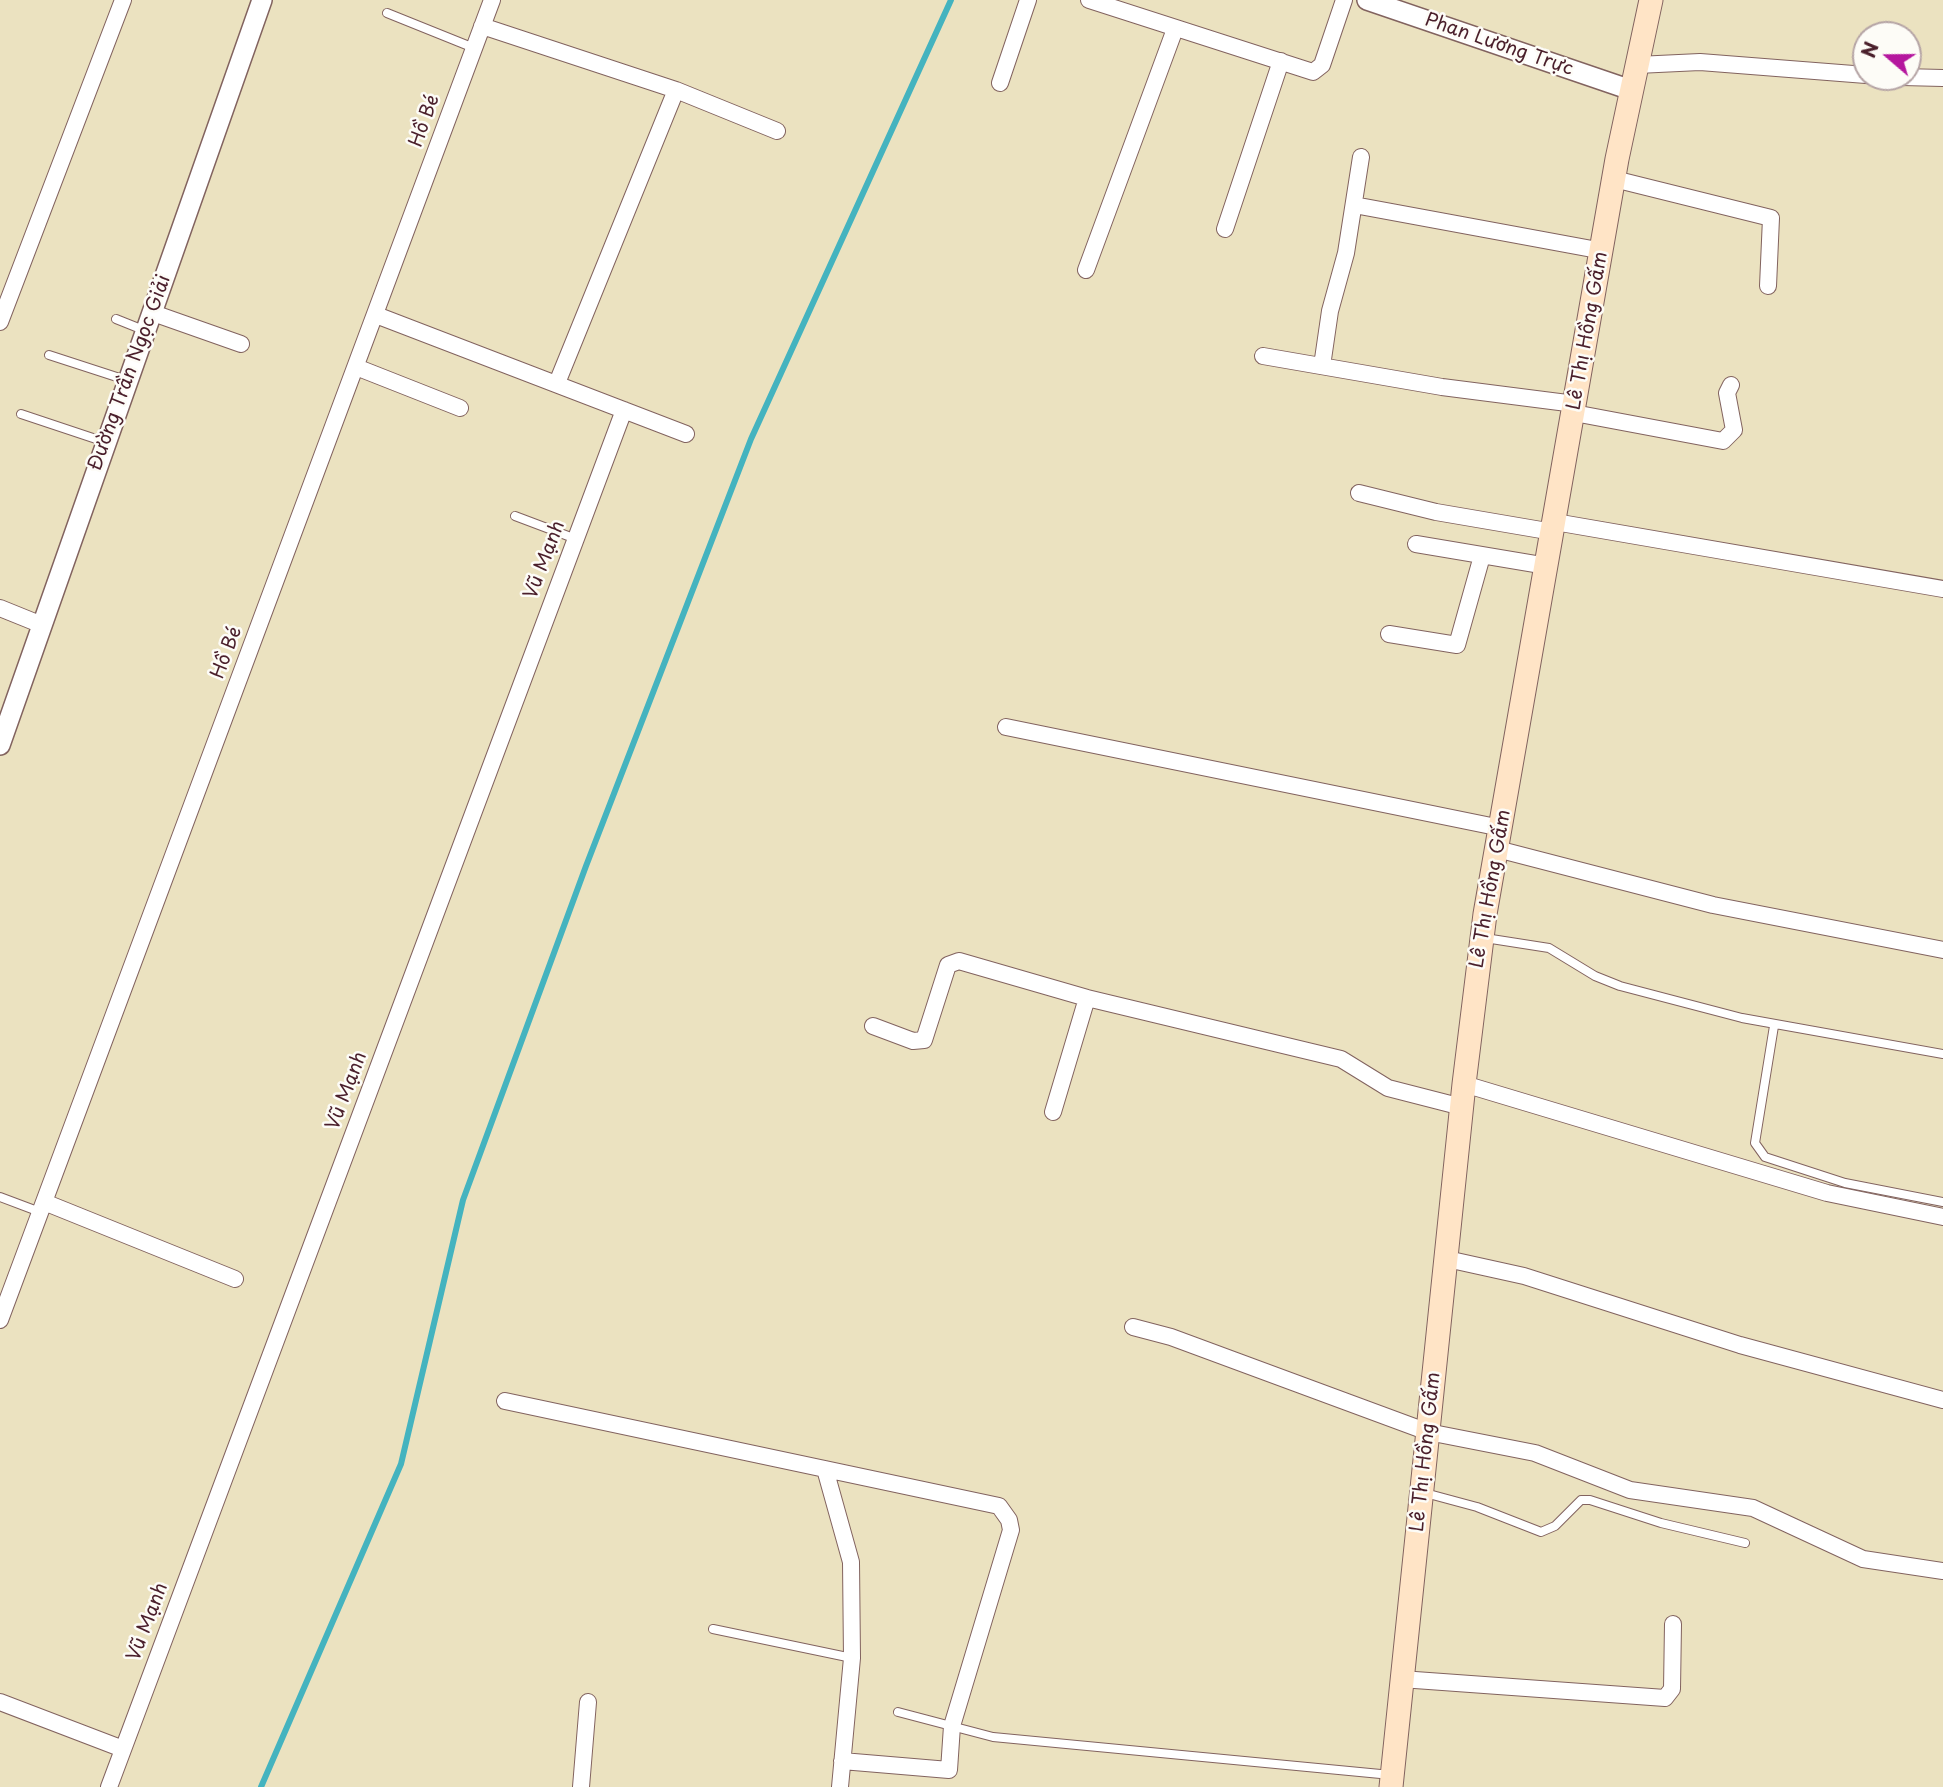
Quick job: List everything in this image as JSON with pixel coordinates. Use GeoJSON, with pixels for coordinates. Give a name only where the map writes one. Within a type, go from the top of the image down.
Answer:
{"type":"FeatureCollection","features":[{"type":"Feature","properties":{"kind":"main road","name":"Lê Thị Hồng Gấm"},"geometry":{"type":"LineString","coordinates":[[1391,1781],[1481,937],[1614,179],[1651,0]]}},
{"type":"Feature","properties":{"kind":"street"},"geometry":{"type":"LineString","coordinates":[[0,322],[6,285],[124,0]]}},
{"type":"Feature","properties":{"kind":"street","name":"Đường Trần Ngọc Giải"},"geometry":{"type":"LineString","coordinates":[[0,746],[262,0]]}},
{"type":"Feature","properties":{"kind":"street","name":"Hồ Bé"},"geometry":{"type":"LineString","coordinates":[[0,1320],[6,1283],[42,1207],[492,0]]}},
{"type":"Feature","properties":{"kind":"street"},"geometry":{"type":"LineString","coordinates":[[1000,83],[1028,0]]}},
{"type":"Feature","properties":{"kind":"street"},"geometry":{"type":"LineString","coordinates":[[1089,0],[1313,72],[1319,70],[1344,0]]}},
{"type":"Feature","properties":{"kind":"street","name":"Phan Lương Trực"},"geometry":{"type":"LineString","coordinates":[[1367,0],[1631,90]]}},
{"type":"Feature","properties":{"kind":"street"},"geometry":{"type":"LineString","coordinates":[[482,26],[676,90],[777,131]]}},
{"type":"Feature","properties":{"kind":"street"},"geometry":{"type":"LineString","coordinates":[[1086,271],[1175,29]]}},
{"type":"Feature","properties":{"kind":"street"},"geometry":{"type":"LineString","coordinates":[[1225,229],[1281,61]]}},
{"type":"Feature","properties":{"kind":"street"},"geometry":{"type":"LineString","coordinates":[[1637,65],[1700,62],[1852,74]]}},
{"type":"Feature","properties":{"kind":"street"},"geometry":{"type":"LineString","coordinates":[[1922,77],[1943,78]]}},
{"type":"Feature","properties":{"kind":"street"},"geometry":{"type":"LineString","coordinates":[[557,383],[676,90]]}},
{"type":"Feature","properties":{"kind":"street"},"geometry":{"type":"LineString","coordinates":[[1322,366],[1330,311],[1343,266],[1361,157]]}},
{"type":"Feature","properties":{"kind":"street"},"geometry":{"type":"LineString","coordinates":[[1614,179],[1771,218],[1773,223],[1768,286]]}},
{"type":"Feature","properties":{"kind":"street"},"geometry":{"type":"LineString","coordinates":[[1354,205],[1603,251]]}},
{"type":"Feature","properties":{"kind":"street"},"geometry":{"type":"LineString","coordinates":[[376,314],[686,434]]}},
{"type":"Feature","properties":{"kind":"street"},"geometry":{"type":"LineString","coordinates":[[150,322],[240,344]]}},
{"type":"Feature","properties":{"kind":"street"},"geometry":{"type":"LineString","coordinates":[[1263,356],[1575,409],[1723,441],[1734,430],[1727,393],[1731,385]]}},
{"type":"Feature","properties":{"kind":"street"},"geometry":{"type":"LineString","coordinates":[[356,367],[460,408]]}},
{"type":"Feature","properties":{"kind":"street","name":"Vũ Mạnh"},"geometry":{"type":"LineString","coordinates":[[109,1787],[624,410]]}},
{"type":"Feature","properties":{"kind":"street"},"geometry":{"type":"LineString","coordinates":[[1359,493],[1436,512],[1554,527],[1943,589]]}},
{"type":"Feature","properties":{"kind":"street"},"geometry":{"type":"LineString","coordinates":[[1416,544],[1547,566]]}},
{"type":"Feature","properties":{"kind":"street"},"geometry":{"type":"LineString","coordinates":[[1389,634],[1457,645],[1482,555]]}},
{"type":"Feature","properties":{"kind":"street"},"geometry":{"type":"LineString","coordinates":[[0,608],[42,625]]}},
{"type":"Feature","properties":{"kind":"street"},"geometry":{"type":"LineString","coordinates":[[1006,727],[1499,839],[1713,905],[1943,950]]}},
{"type":"Feature","properties":{"kind":"street"},"geometry":{"type":"LineString","coordinates":[[873,1026],[913,1041],[924,1040],[948,965],[953,961],[1087,998],[1341,1059],[1378,1084],[1463,1095],[1827,1192],[1943,1216]]}},
{"type":"Feature","properties":{"kind":"street"},"geometry":{"type":"LineString","coordinates":[[1053,1112],[1087,998]]}},
{"type":"Feature","properties":{"kind":"street"},"geometry":{"type":"LineString","coordinates":[[42,1207],[235,1279]]}},
{"type":"Feature","properties":{"kind":"street"},"geometry":{"type":"LineString","coordinates":[[1447,1259],[1524,1276],[1740,1345],[1943,1401]]}},
{"type":"Feature","properties":{"kind":"street"},"geometry":{"type":"LineString","coordinates":[[1133,1327],[1171,1337],[1428,1432],[1535,1453],[1630,1490],[1754,1508],[1863,1559],[1943,1572]]}},
{"type":"Feature","properties":{"kind":"street"},"geometry":{"type":"LineString","coordinates":[[505,1401],[991,1502],[999,1506],[1009,1520],[1011,1530],[953,1726],[949,1769],[842,1760]]}},
{"type":"Feature","properties":{"kind":"street"},"geometry":{"type":"LineString","coordinates":[[825,1469],[851,1562],[852,1658],[840,1787]]}},
{"type":"Feature","properties":{"kind":"street"},"geometry":{"type":"LineString","coordinates":[[1401,1679],[1665,1698],[1672,1689],[1673,1625]]}},
{"type":"Feature","properties":{"kind":"street"},"geometry":{"type":"LineString","coordinates":[[0,1702],[123,1749]]}},
{"type":"Feature","properties":{"kind":"street"},"geometry":{"type":"LineString","coordinates":[[581,1787],[588,1702]]}},
{"type":"Feature","properties":{"kind":"lane"},"geometry":{"type":"LineString","coordinates":[[387,13],[474,48]]}},
{"type":"Feature","properties":{"kind":"lane"},"geometry":{"type":"LineString","coordinates":[[116,319],[150,322]]}},
{"type":"Feature","properties":{"kind":"lane"},"geometry":{"type":"LineString","coordinates":[[49,355],[129,381]]}},
{"type":"Feature","properties":{"kind":"lane"},"geometry":{"type":"LineString","coordinates":[[21,414],[105,442]]}},
{"type":"Feature","properties":{"kind":"lane"},"geometry":{"type":"LineString","coordinates":[[514,516],[576,539]]}},
{"type":"Feature","properties":{"kind":"lane"},"geometry":{"type":"LineString","coordinates":[[1481,937],[1549,948],[1595,976],[1620,986],[1774,1026],[1943,1054]]}},
{"type":"Feature","properties":{"kind":"lane"},"geometry":{"type":"LineString","coordinates":[[1774,1026],[1755,1143],[1765,1157],[1845,1183],[1943,1202]]}},
{"type":"Feature","properties":{"kind":"lane"},"geometry":{"type":"LineString","coordinates":[[0,1197],[42,1207]]}},
{"type":"Feature","properties":{"kind":"lane"},"geometry":{"type":"LineString","coordinates":[[1422,1492],[1477,1507],[1541,1532],[1555,1526],[1581,1500],[1590,1500],[1661,1523],[1745,1543]]}},
{"type":"Feature","properties":{"kind":"lane"},"geometry":{"type":"LineString","coordinates":[[713,1629],[852,1658]]}},
{"type":"Feature","properties":{"kind":"lane"},"geometry":{"type":"LineString","coordinates":[[898,1712],[993,1737],[1391,1781]]}},
{"type":"Feature","properties":{"kind":"waterway"},"geometry":{"type":"LineString","coordinates":[[261,1787],[401,1464],[463,1200],[586,866],[751,439],[951,0]]}}]}
